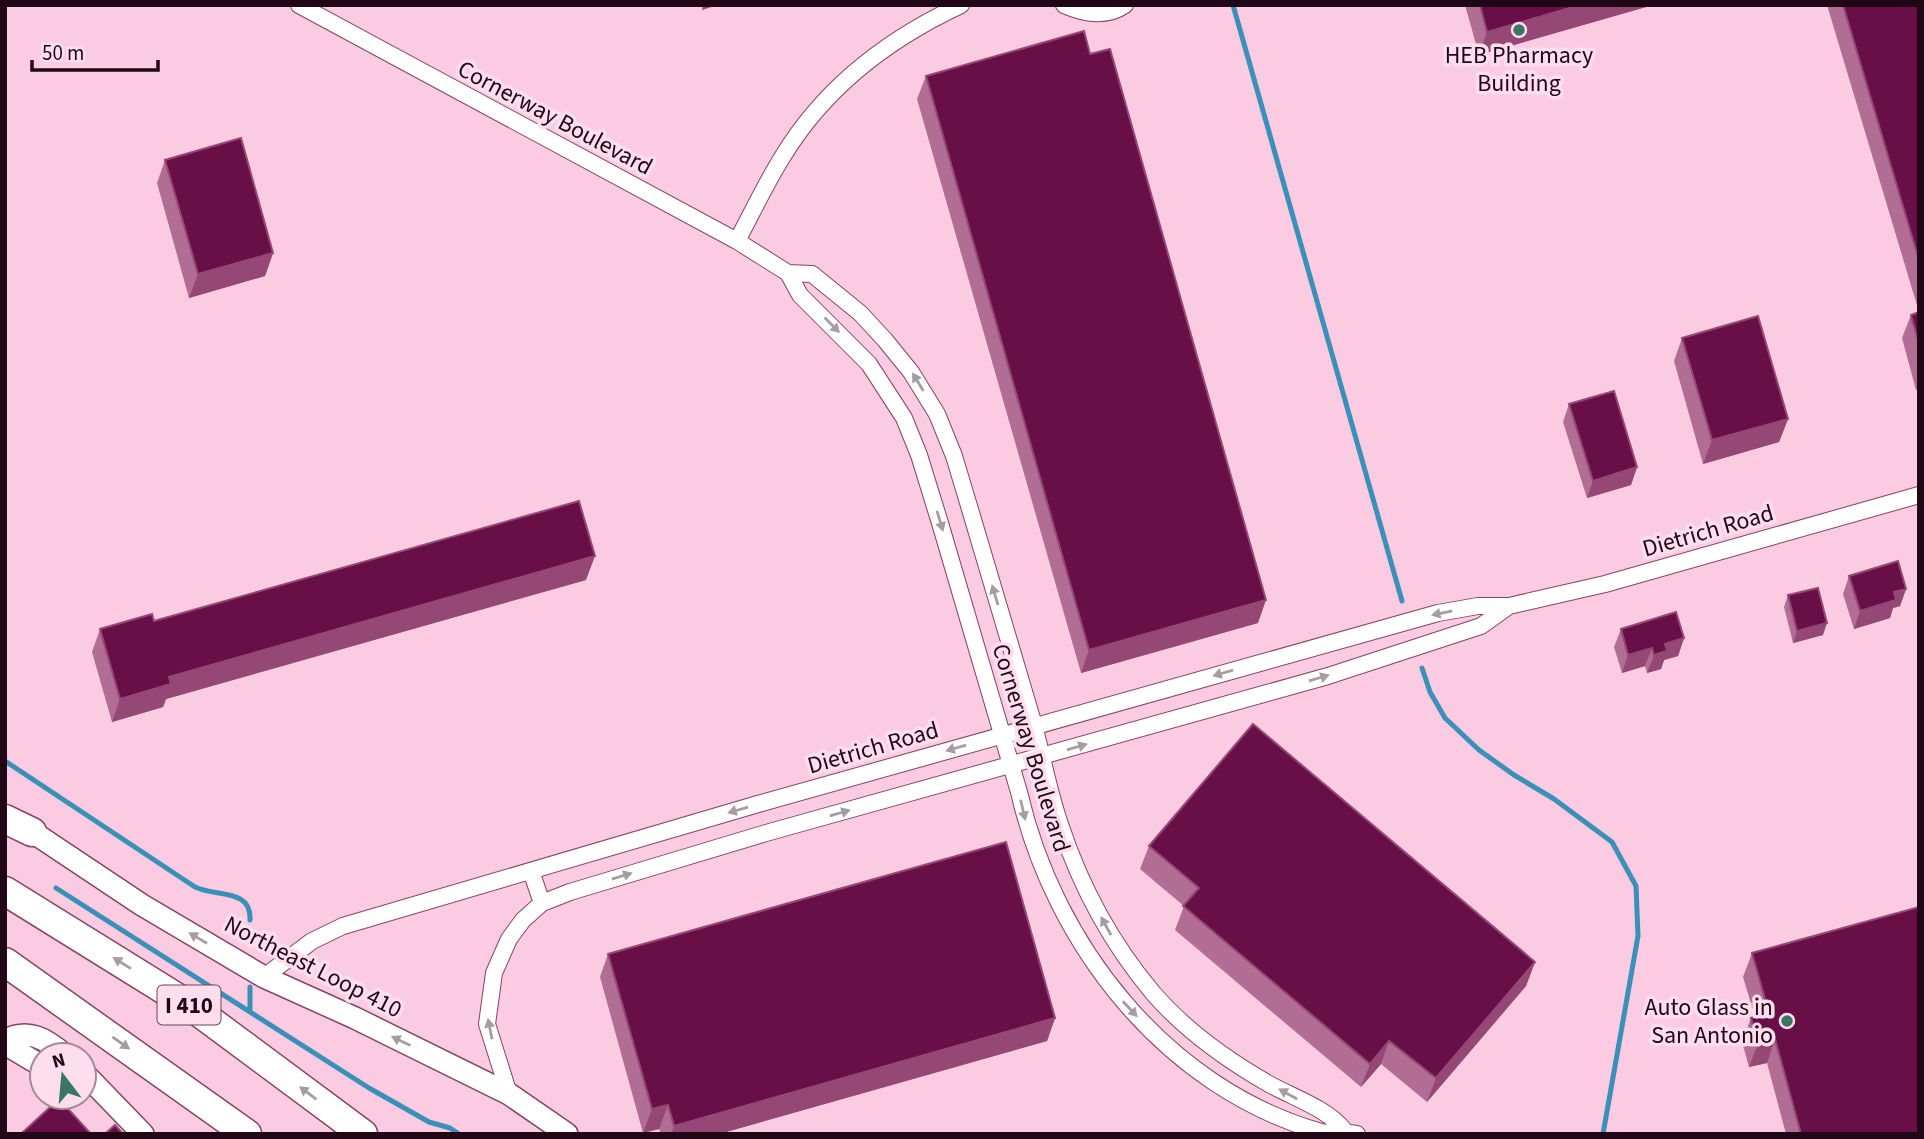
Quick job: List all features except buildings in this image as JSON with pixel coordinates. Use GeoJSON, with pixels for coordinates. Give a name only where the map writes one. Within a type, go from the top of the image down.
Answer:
{"type":"FeatureCollection","features":[{"type":"Feature","properties":{"kind":"highway"},"geometry":{"type":"LineString","coordinates":[[5,817],[32,832]]}},
{"type":"Feature","properties":{"kind":"highway","name":"I 410"},"geometry":{"type":"LineString","coordinates":[[5,891],[192,1007],[363,1134]]}},
{"type":"Feature","properties":{"kind":"highway","name":"I 410"},"geometry":{"type":"LineString","coordinates":[[5,962],[247,1134]]}},
{"type":"Feature","properties":{"kind":"main road","name":"Northeast Loop 410"},"geometry":{"type":"LineString","coordinates":[[32,832],[142,905],[264,977],[355,1018],[509,1094],[567,1134]]}},
{"type":"Feature","properties":{"kind":"main road"},"geometry":{"type":"LineString","coordinates":[[28,1057],[5,1042],[17,1034],[30,1034],[46,1041]]}},
{"type":"Feature","properties":{"kind":"main road"},"geometry":{"type":"LineString","coordinates":[[98,1089],[143,1134]]}},
{"type":"Feature","properties":{"kind":"main road"},"geometry":{"type":"LineString","coordinates":[[98,1098],[115,1108]]}},
{"type":"Feature","properties":{"kind":"street","name":"Cornerway Boulevard"},"geometry":{"type":"LineString","coordinates":[[299,5],[737,241],[788,273],[800,295],[869,363],[904,418],[926,478],[1027,827],[1058,901],[1074,932],[1107,983],[1160,1041],[1224,1089],[1265,1111],[1324,1133],[1351,1132]]}},
{"type":"Feature","properties":{"kind":"street"},"geometry":{"type":"LineString","coordinates":[[737,241],[782,156],[805,123],[831,93],[893,41],[961,5]]}},
{"type":"Feature","properties":{"kind":"street"},"geometry":{"type":"LineString","coordinates":[[1064,5],[1083,13],[1101,14],[1125,5]]}},
{"type":"Feature","properties":{"kind":"street","name":"Cornerway Boulevard"},"geometry":{"type":"LineString","coordinates":[[788,273],[813,274],[860,313],[911,372],[937,414],[954,456],[1043,757],[1060,826],[1092,901],[1117,946],[1154,994],[1186,1026],[1222,1055],[1267,1083],[1335,1118],[1351,1132]]}},
{"type":"Feature","properties":{"kind":"street","name":"Dietrich Road"},"geometry":{"type":"LineString","coordinates":[[264,977],[312,941],[343,926],[531,871],[1438,613],[1478,606],[1510,606],[1605,584],[1919,495]]}},
{"type":"Feature","properties":{"kind":"street","name":"Dietrich Road"},"geometry":{"type":"LineString","coordinates":[[509,1094],[487,1024],[494,973],[509,939],[523,919],[541,903],[766,833],[1340,672],[1481,626],[1510,606]]}},
{"type":"Feature","properties":{"kind":"street"},"geometry":{"type":"LineString","coordinates":[[531,871],[541,903]]}},
{"type":"Feature","properties":{"kind":"waterway"},"geometry":{"type":"LineString","coordinates":[[1233,5],[1402,601]]}},
{"type":"Feature","properties":{"kind":"waterway"},"geometry":{"type":"LineString","coordinates":[[1422,668],[1430,692],[1445,718],[1479,750],[1554,799],[1612,842],[1636,886],[1638,936],[1603,1134]]}},
{"type":"Feature","properties":{"kind":"waterway"},"geometry":{"type":"LineString","coordinates":[[5,761],[195,887],[239,898],[249,910],[250,920]]}},
{"type":"Feature","properties":{"kind":"waterway"},"geometry":{"type":"LineString","coordinates":[[56,888],[369,1088],[429,1122],[450,1128],[459,1134]]}},
{"type":"Feature","properties":{"kind":"waterway"},"geometry":{"type":"LineString","coordinates":[[250,987],[250,1012]]}},
{"type":"Feature","properties":{"kind":"place","name":"HEB Pharmacy Building"},"geometry":{"type":"Point","coordinates":[1519,30]}},
{"type":"Feature","properties":{"kind":"place","name":"Auto Glass in San Antonio"},"geometry":{"type":"Point","coordinates":[1787,1021]}}]}
